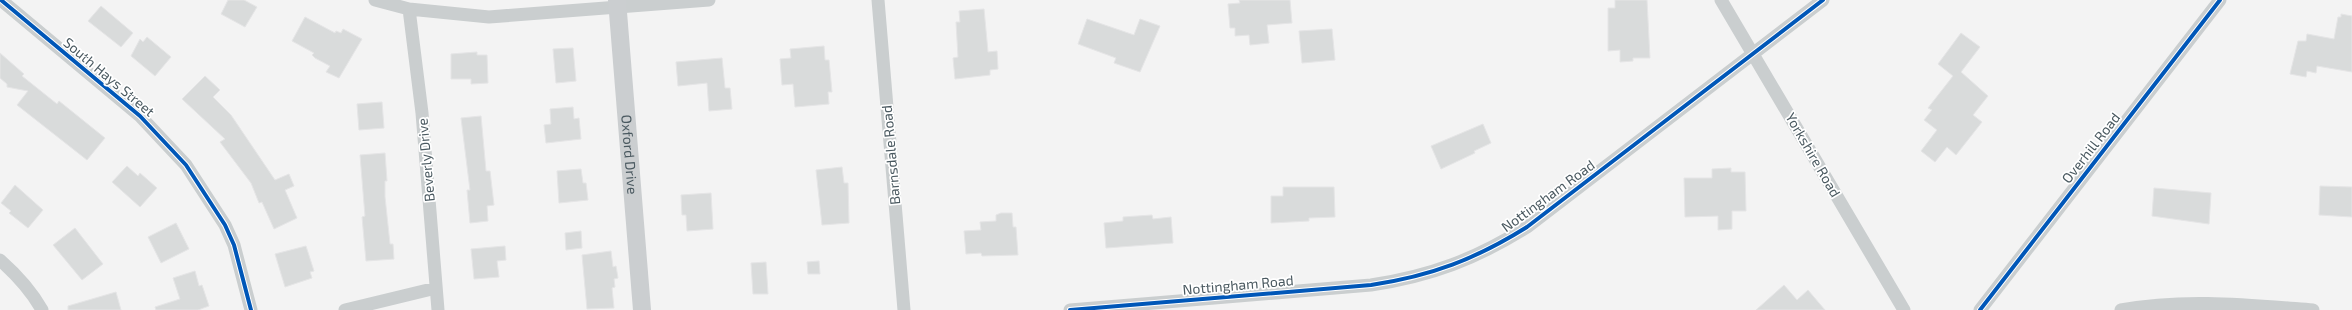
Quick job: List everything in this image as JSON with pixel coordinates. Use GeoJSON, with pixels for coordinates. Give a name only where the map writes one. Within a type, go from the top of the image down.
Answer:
{"type":"FeatureCollection","features":[{"type":"Feature","properties":{"kind":"main road","name":"Oxford Drive"},"geometry":{"type":"LineString","coordinates":[[617,4],[642,310]]}},
{"type":"Feature","properties":{"kind":"street","name":"South Hays Street"},"geometry":{"type":"LineString","coordinates":[[1,0],[140,116],[186,165],[225,225],[234,245],[251,310]]}},
{"type":"Feature","properties":{"kind":"street"},"geometry":{"type":"LineString","coordinates":[[375,0],[409,9],[489,17],[617,4],[709,0]]}},
{"type":"Feature","properties":{"kind":"street","name":"Barnsdale Road"},"geometry":{"type":"LineString","coordinates":[[878,0],[904,310]]}},
{"type":"Feature","properties":{"kind":"street","name":"Yorkshire Road"},"geometry":{"type":"LineString","coordinates":[[1721,0],[1904,310]]}},
{"type":"Feature","properties":{"kind":"street","name":"Nottingham Road"},"geometry":{"type":"LineString","coordinates":[[1070,310],[1372,286],[1405,280],[1456,265],[1499,245],[1527,227],[1823,0]]}},
{"type":"Feature","properties":{"kind":"street","name":"Overhill Road"},"geometry":{"type":"LineString","coordinates":[[1980,310],[2220,0]]}},
{"type":"Feature","properties":{"kind":"street","name":"Beverly Drive"},"geometry":{"type":"LineString","coordinates":[[409,9],[422,113],[438,310]]}},
{"type":"Feature","properties":{"kind":"street"},"geometry":{"type":"LineString","coordinates":[[0,260],[16,274],[33,294],[42,310]]}},
{"type":"Feature","properties":{"kind":"street"},"geometry":{"type":"LineString","coordinates":[[345,310],[436,288]]}},
{"type":"Feature","properties":{"kind":"street"},"geometry":{"type":"LineString","coordinates":[[2121,310],[2169,304],[2221,304],[2313,310]]}},
{"type":"Feature","properties":{"kind":"building"},"geometry":{"type":"Polygon","coordinates":[[[228,0],[244,0],[257,7],[245,27],[221,14],[228,0]]]}},
{"type":"Feature","properties":{"kind":"building"},"geometry":{"type":"Polygon","coordinates":[[[1239,0],[1290,0],[1292,23],[1267,25],[1269,43],[1250,45],[1249,35],[1235,36],[1235,28],[1230,28],[1228,4],[1240,3],[1239,0]]]}},
{"type":"Feature","properties":{"kind":"building"},"geometry":{"type":"Polygon","coordinates":[[[1615,0],[1647,0],[1650,58],[1633,58],[1633,61],[1620,62],[1620,50],[1608,51],[1608,8],[1615,8],[1615,0]]]}},
{"type":"Feature","properties":{"kind":"building"},"geometry":{"type":"Polygon","coordinates":[[[101,6],[133,33],[121,47],[88,21],[101,6]]]}},
{"type":"Feature","properties":{"kind":"building"},"geometry":{"type":"Polygon","coordinates":[[[984,9],[988,52],[997,51],[998,69],[990,70],[990,75],[955,79],[953,58],[958,57],[956,22],[960,22],[959,11],[984,9]]]}},
{"type":"Feature","properties":{"kind":"building"},"geometry":{"type":"Polygon","coordinates":[[[2341,14],[2352,16],[2352,72],[2317,66],[2316,73],[2307,71],[2306,77],[2290,74],[2298,41],[2306,41],[2307,34],[2334,39],[2338,17],[2341,17],[2341,14]]]}},
{"type":"Feature","properties":{"kind":"building"},"geometry":{"type":"Polygon","coordinates":[[[305,17],[335,33],[336,31],[341,33],[343,29],[362,39],[339,78],[326,72],[330,66],[315,58],[312,55],[314,53],[292,41],[305,17]]]}},
{"type":"Feature","properties":{"kind":"building"},"geometry":{"type":"Polygon","coordinates":[[[1087,19],[1134,35],[1140,19],[1160,26],[1140,72],[1114,63],[1116,58],[1078,44],[1087,19]]]}},
{"type":"Feature","properties":{"kind":"building"},"geometry":{"type":"Polygon","coordinates":[[[1332,29],[1335,60],[1302,63],[1299,31],[1332,29]]]}},
{"type":"Feature","properties":{"kind":"building"},"geometry":{"type":"Polygon","coordinates":[[[1961,33],[1980,47],[1961,72],[1988,96],[1973,115],[1982,122],[1956,155],[1947,147],[1935,162],[1921,151],[1937,130],[1924,120],[1932,110],[1928,108],[1953,76],[1938,64],[1961,33]]]}},
{"type":"Feature","properties":{"kind":"building"},"geometry":{"type":"Polygon","coordinates":[[[147,37],[171,57],[155,76],[131,56],[140,39],[143,42],[147,37]]]}},
{"type":"Feature","properties":{"kind":"building"},"geometry":{"type":"Polygon","coordinates":[[[824,46],[825,60],[829,60],[832,92],[828,92],[829,104],[795,107],[793,84],[782,85],[780,59],[791,58],[790,49],[824,46]]]}},
{"type":"Feature","properties":{"kind":"building"},"geometry":{"type":"Polygon","coordinates":[[[573,48],[576,81],[556,83],[553,49],[573,48]]]}},
{"type":"Feature","properties":{"kind":"building"},"geometry":{"type":"Polygon","coordinates":[[[477,52],[477,55],[487,55],[488,83],[471,84],[471,79],[451,79],[451,54],[477,52]]]}},
{"type":"Feature","properties":{"kind":"building"},"geometry":{"type":"Polygon","coordinates":[[[0,53],[24,74],[22,76],[57,104],[59,101],[105,138],[87,160],[17,105],[28,91],[7,87],[7,84],[0,78],[0,53]]]}},
{"type":"Feature","properties":{"kind":"building"},"geometry":{"type":"Polygon","coordinates":[[[722,58],[725,88],[730,88],[732,109],[709,111],[707,83],[678,86],[676,62],[722,58]]]}},
{"type":"Feature","properties":{"kind":"building"},"geometry":{"type":"Polygon","coordinates":[[[205,76],[220,90],[213,97],[231,115],[275,180],[289,174],[294,186],[285,190],[297,218],[274,229],[262,202],[259,203],[251,183],[220,142],[225,139],[182,99],[205,76]]]}},
{"type":"Feature","properties":{"kind":"building"},"geometry":{"type":"Polygon","coordinates":[[[382,102],[384,128],[359,130],[357,104],[382,102]]]}},
{"type":"Feature","properties":{"kind":"building"},"geometry":{"type":"Polygon","coordinates":[[[573,107],[574,119],[579,118],[581,139],[546,143],[544,125],[551,124],[550,109],[573,107]]]}},
{"type":"Feature","properties":{"kind":"building"},"geometry":{"type":"Polygon","coordinates":[[[481,116],[486,171],[490,171],[494,205],[487,206],[488,221],[470,223],[467,190],[470,190],[461,118],[481,116]]]}},
{"type":"Feature","properties":{"kind":"building"},"geometry":{"type":"Polygon","coordinates":[[[1483,124],[1491,143],[1474,151],[1475,153],[1441,169],[1431,146],[1483,124]]]}},
{"type":"Feature","properties":{"kind":"building"},"geometry":{"type":"Polygon","coordinates":[[[385,153],[387,181],[385,181],[385,197],[390,244],[393,244],[394,259],[366,261],[362,217],[365,216],[360,155],[385,153]]]}},
{"type":"Feature","properties":{"kind":"building"},"geometry":{"type":"Polygon","coordinates":[[[127,166],[138,176],[140,173],[157,188],[140,207],[112,182],[127,166]]]}},
{"type":"Feature","properties":{"kind":"building"},"geometry":{"type":"Polygon","coordinates":[[[842,167],[844,183],[848,183],[849,223],[822,225],[816,170],[842,167]]]}},
{"type":"Feature","properties":{"kind":"building"},"geometry":{"type":"Polygon","coordinates":[[[1731,168],[1731,172],[1745,172],[1746,211],[1732,211],[1732,229],[1718,230],[1718,216],[1685,217],[1684,178],[1712,178],[1712,169],[1731,168]]]}},
{"type":"Feature","properties":{"kind":"building"},"geometry":{"type":"Polygon","coordinates":[[[581,169],[583,183],[586,183],[588,200],[559,203],[557,171],[581,169]]]}},
{"type":"Feature","properties":{"kind":"building"},"geometry":{"type":"Polygon","coordinates":[[[15,185],[43,210],[28,228],[9,213],[11,211],[1,203],[15,185]]]}},
{"type":"Feature","properties":{"kind":"building"},"geometry":{"type":"Polygon","coordinates":[[[2320,186],[2352,187],[2352,217],[2319,215],[2320,186]]]}},
{"type":"Feature","properties":{"kind":"building"},"geometry":{"type":"Polygon","coordinates":[[[1283,187],[1334,187],[1335,217],[1309,218],[1309,221],[1271,223],[1271,196],[1283,196],[1283,187]]]}},
{"type":"Feature","properties":{"kind":"building"},"geometry":{"type":"Polygon","coordinates":[[[2154,188],[2211,193],[2209,224],[2152,216],[2154,188]]]}},
{"type":"Feature","properties":{"kind":"building"},"geometry":{"type":"Polygon","coordinates":[[[711,193],[713,229],[687,231],[686,215],[682,215],[681,195],[711,193]]]}},
{"type":"Feature","properties":{"kind":"building"},"geometry":{"type":"Polygon","coordinates":[[[1001,213],[1012,213],[1013,227],[1016,227],[1018,255],[982,256],[981,253],[966,254],[964,231],[981,230],[980,222],[996,221],[996,215],[1001,213]]]}},
{"type":"Feature","properties":{"kind":"building"},"geometry":{"type":"Polygon","coordinates":[[[1152,215],[1153,219],[1171,217],[1173,243],[1106,248],[1104,223],[1123,221],[1123,217],[1152,215]]]}},
{"type":"Feature","properties":{"kind":"building"},"geometry":{"type":"Polygon","coordinates":[[[176,223],[189,249],[161,263],[148,237],[176,223]]]}},
{"type":"Feature","properties":{"kind":"building"},"geometry":{"type":"Polygon","coordinates":[[[75,228],[103,264],[82,280],[53,245],[75,228]]]}},
{"type":"Feature","properties":{"kind":"building"},"geometry":{"type":"Polygon","coordinates":[[[581,231],[582,248],[566,250],[565,233],[581,231]]]}},
{"type":"Feature","properties":{"kind":"building"},"geometry":{"type":"Polygon","coordinates":[[[306,246],[314,271],[310,272],[312,278],[285,287],[275,254],[306,246]]]}},
{"type":"Feature","properties":{"kind":"building"},"geometry":{"type":"Polygon","coordinates":[[[505,246],[506,260],[497,261],[499,277],[474,279],[471,249],[505,246]]]}},
{"type":"Feature","properties":{"kind":"building"},"geometry":{"type":"Polygon","coordinates":[[[611,251],[613,267],[616,266],[618,278],[614,279],[615,287],[612,288],[614,308],[587,309],[582,255],[611,251]]]}},
{"type":"Feature","properties":{"kind":"building"},"geometry":{"type":"Polygon","coordinates":[[[819,261],[820,274],[808,274],[807,262],[819,261]]]}},
{"type":"Feature","properties":{"kind":"building"},"geometry":{"type":"Polygon","coordinates":[[[766,262],[768,294],[753,294],[751,263],[766,262]]]}},
{"type":"Feature","properties":{"kind":"building"},"geometry":{"type":"Polygon","coordinates":[[[195,271],[199,286],[202,285],[209,306],[198,310],[156,310],[155,307],[180,299],[173,278],[195,271]]]}},
{"type":"Feature","properties":{"kind":"building"},"geometry":{"type":"Polygon","coordinates":[[[1784,285],[1797,300],[1808,290],[1825,310],[1756,310],[1784,285]]]}},
{"type":"Feature","properties":{"kind":"building"},"geometry":{"type":"Polygon","coordinates":[[[116,292],[121,310],[68,310],[68,306],[116,292]]]}},
{"type":"Feature","properties":{"kind":"cycle path"},"geometry":{"type":"LineString","coordinates":[[1,0],[140,116],[186,165],[225,225],[234,245],[251,310]]}},
{"type":"Feature","properties":{"kind":"cycle path"},"geometry":{"type":"LineString","coordinates":[[1070,310],[1371,285],[1414,277],[1452,265],[1490,248],[1527,227],[1823,0]]}},
{"type":"Feature","properties":{"kind":"cycle path"},"geometry":{"type":"LineString","coordinates":[[1980,310],[2220,0]]}}]}
